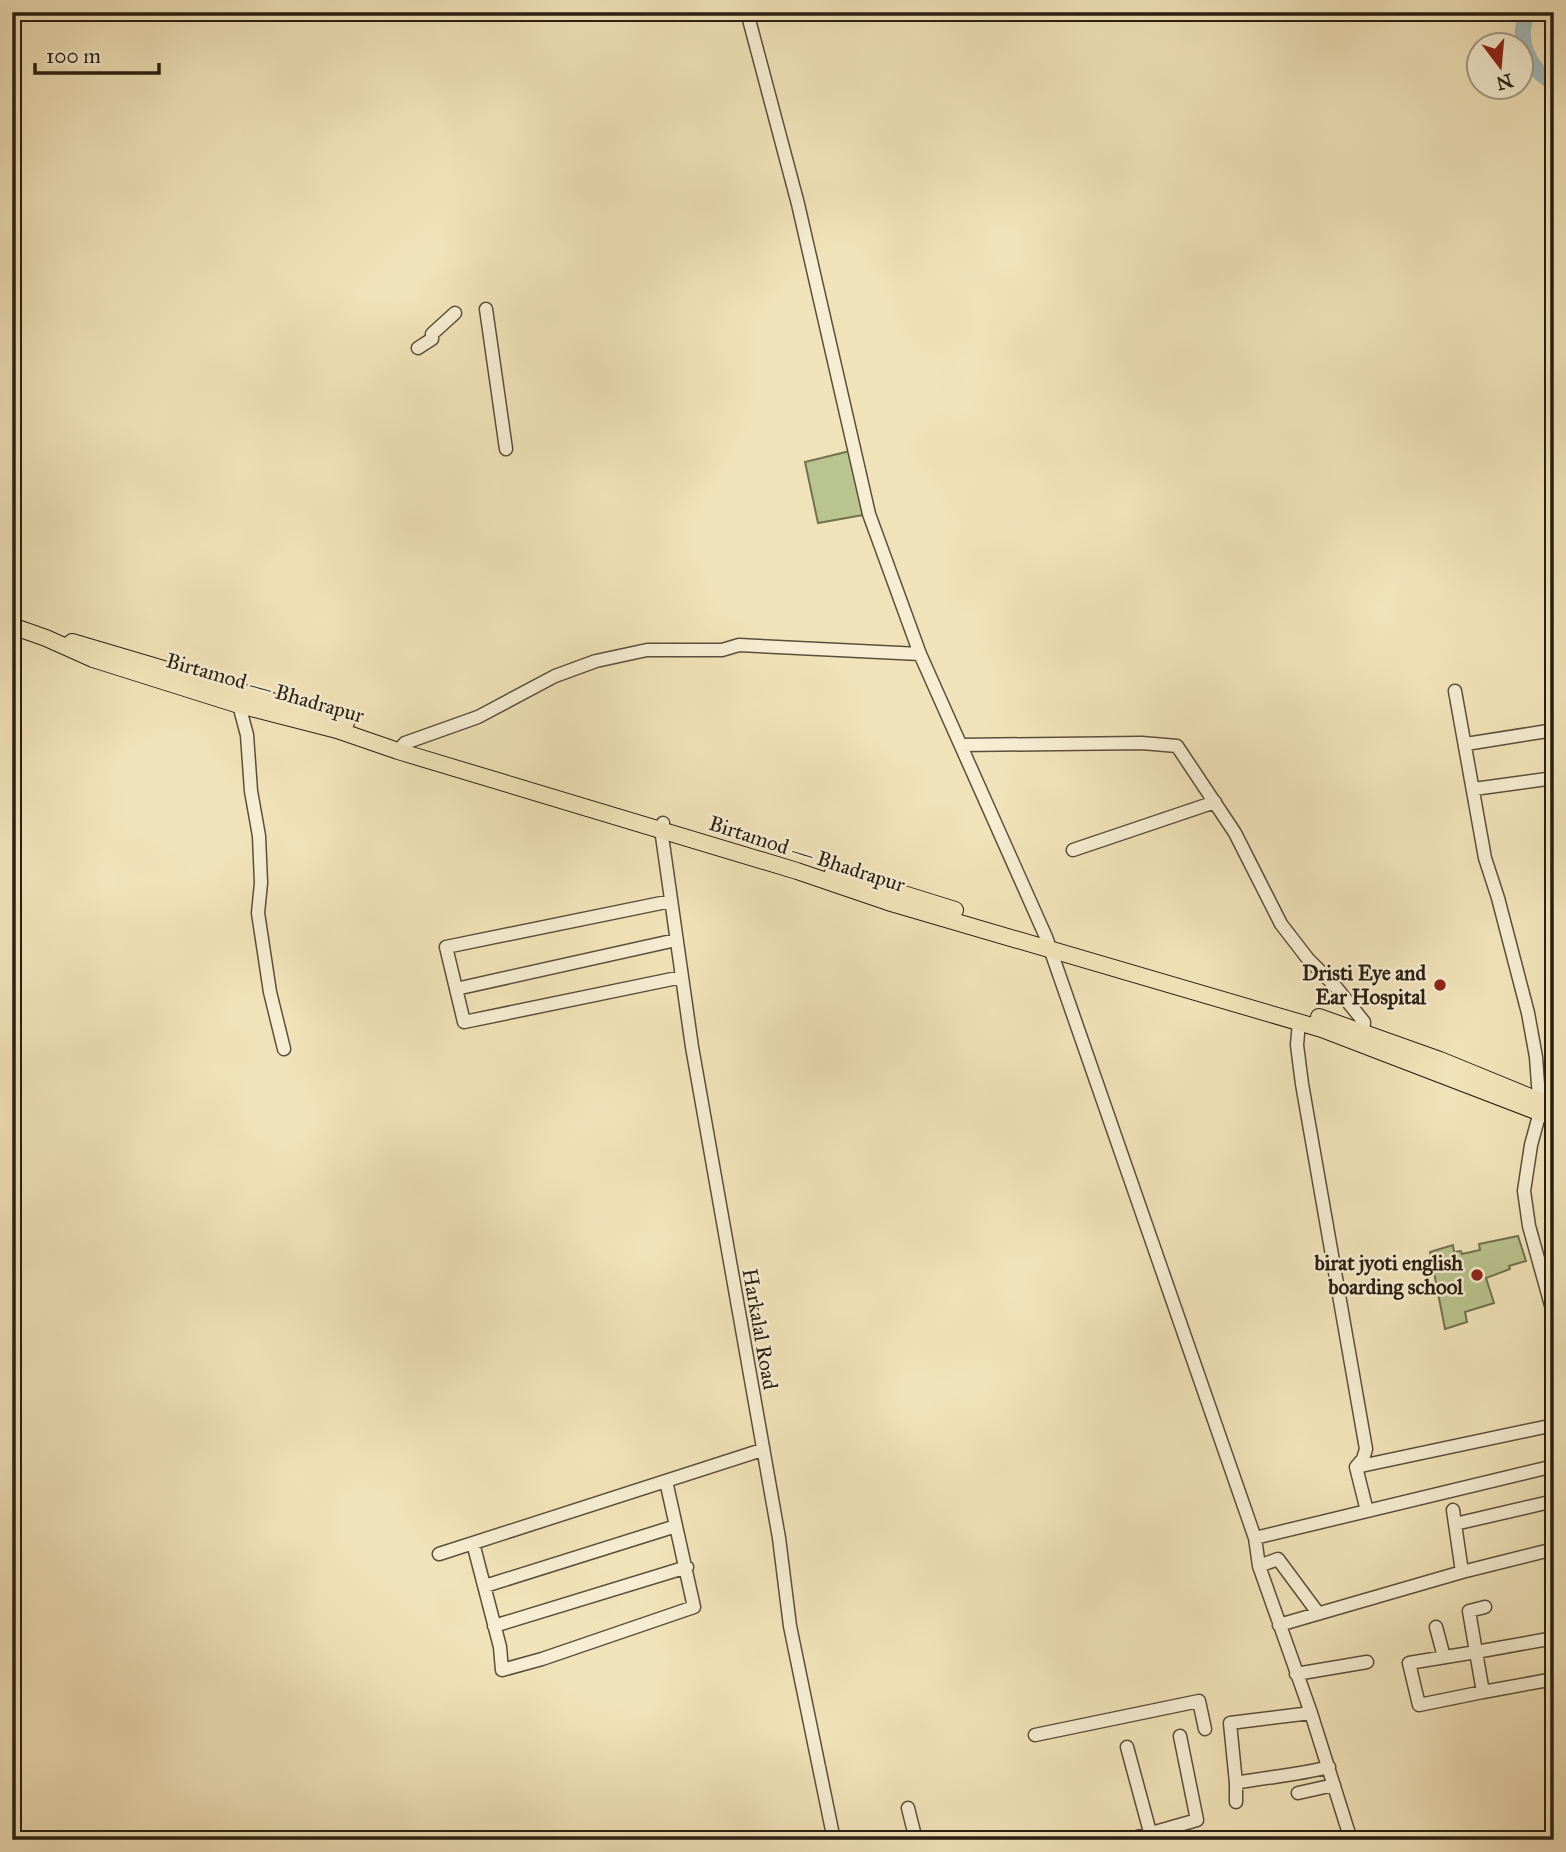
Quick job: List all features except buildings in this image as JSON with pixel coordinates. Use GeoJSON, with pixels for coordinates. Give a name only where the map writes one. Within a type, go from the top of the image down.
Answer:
{"type":"FeatureCollection","features":[{"type":"Feature","properties":{"kind":"main road","name":"Birtamod — Bhadrapur"},"geometry":{"type":"LineString","coordinates":[[12,626],[93,659],[239,705],[402,747],[798,867],[888,902],[1326,1019],[1363,1033],[1383,1046]]}},
{"type":"Feature","properties":{"kind":"main road","name":"Birtamod — Bhadrapur"},"geometry":{"type":"LineString","coordinates":[[46,638],[89,645],[331,718],[402,747]]}},
{"type":"Feature","properties":{"kind":"main road","name":"Birtamod — Bhadrapur"},"geometry":{"type":"LineString","coordinates":[[1048,943],[1383,1046],[1546,1109]]}},
{"type":"Feature","properties":{"kind":"street"},"geometry":{"type":"LineString","coordinates":[[747,12],[798,204],[869,514],[920,654],[1048,943],[1255,1538],[1259,1566],[1329,1766],[1350,1840]]}},
{"type":"Feature","properties":{"kind":"street"},"geometry":{"type":"LineString","coordinates":[[486,309],[506,449]]}},
{"type":"Feature","properties":{"kind":"street"},"geometry":{"type":"LineString","coordinates":[[418,348],[432,339],[432,334],[455,313]]}},
{"type":"Feature","properties":{"kind":"street"},"geometry":{"type":"LineString","coordinates":[[402,747],[478,718],[570,669],[647,650],[722,650],[739,645],[920,654]]}},
{"type":"Feature","properties":{"kind":"street"},"geometry":{"type":"LineString","coordinates":[[1455,691],[1485,858],[1528,1013],[1546,1109],[1531,1145],[1524,1191],[1529,1226],[1554,1316]]}},
{"type":"Feature","properties":{"kind":"street"},"geometry":{"type":"LineString","coordinates":[[239,705],[247,734],[251,791],[259,836],[261,883],[258,914],[270,992],[284,1049]]}},
{"type":"Feature","properties":{"kind":"street"},"geometry":{"type":"LineString","coordinates":[[1466,744],[1554,730]]}},
{"type":"Feature","properties":{"kind":"street"},"geometry":{"type":"LineString","coordinates":[[961,745],[1171,745],[1182,750],[1244,850],[1281,924],[1363,1022],[1363,1033]]}},
{"type":"Feature","properties":{"kind":"street"},"geometry":{"type":"LineString","coordinates":[[1474,789],[1554,778]]}},
{"type":"Feature","properties":{"kind":"street"},"geometry":{"type":"LineString","coordinates":[[1073,850],[1215,802]]}},
{"type":"Feature","properties":{"kind":"street","name":"Harkalal Road"},"geometry":{"type":"LineString","coordinates":[[662,826],[676,940],[704,1120],[779,1538],[790,1626],[834,1840]]}},
{"type":"Feature","properties":{"kind":"street"},"geometry":{"type":"LineString","coordinates":[[671,901],[446,947],[464,1022],[682,977]]}},
{"type":"Feature","properties":{"kind":"street"},"geometry":{"type":"LineString","coordinates":[[456,989],[676,940]]}},
{"type":"Feature","properties":{"kind":"street"},"geometry":{"type":"LineString","coordinates":[[1299,1022],[1297,1045],[1302,1084],[1366,1449],[1356,1467]]}},
{"type":"Feature","properties":{"kind":"street"},"geometry":{"type":"LineString","coordinates":[[1356,1467],[1554,1425]]}},
{"type":"Feature","properties":{"kind":"street"},"geometry":{"type":"LineString","coordinates":[[439,1554],[762,1450]]}},
{"type":"Feature","properties":{"kind":"street"},"geometry":{"type":"LineString","coordinates":[[1255,1538],[1554,1466]]}},
{"type":"Feature","properties":{"kind":"street"},"geometry":{"type":"LineString","coordinates":[[1356,1467],[1367,1511]]}},
{"type":"Feature","properties":{"kind":"street"},"geometry":{"type":"LineString","coordinates":[[473,1543],[500,1647],[502,1670],[542,1660],[694,1606],[666,1481]]}},
{"type":"Feature","properties":{"kind":"street"},"geometry":{"type":"LineString","coordinates":[[1455,1524],[1554,1501]]}},
{"type":"Feature","properties":{"kind":"street"},"geometry":{"type":"LineString","coordinates":[[1453,1510],[1462,1572]]}},
{"type":"Feature","properties":{"kind":"street"},"geometry":{"type":"LineString","coordinates":[[485,1586],[676,1526]]}},
{"type":"Feature","properties":{"kind":"street"},"geometry":{"type":"LineString","coordinates":[[1279,1625],[1462,1572],[1554,1549]]}},
{"type":"Feature","properties":{"kind":"street"},"geometry":{"type":"LineString","coordinates":[[1259,1566],[1278,1559],[1318,1613]]}},
{"type":"Feature","properties":{"kind":"street"},"geometry":{"type":"LineString","coordinates":[[494,1626],[687,1567]]}},
{"type":"Feature","properties":{"kind":"street"},"geometry":{"type":"LineString","coordinates":[[1483,1692],[1469,1611],[1485,1607]]}},
{"type":"Feature","properties":{"kind":"street"},"geometry":{"type":"LineString","coordinates":[[1436,1626],[1444,1657]]}},
{"type":"Feature","properties":{"kind":"street"},"geometry":{"type":"LineString","coordinates":[[1554,1639],[1409,1663],[1419,1705],[1554,1679]]}},
{"type":"Feature","properties":{"kind":"street"},"geometry":{"type":"LineString","coordinates":[[1296,1674],[1367,1661]]}},
{"type":"Feature","properties":{"kind":"street"},"geometry":{"type":"LineString","coordinates":[[1035,1735],[1199,1701],[1206,1729]]}},
{"type":"Feature","properties":{"kind":"street"},"geometry":{"type":"LineString","coordinates":[[1236,1802],[1230,1723],[1311,1713]]}},
{"type":"Feature","properties":{"kind":"street"},"geometry":{"type":"LineString","coordinates":[[1127,1840],[1197,1820],[1180,1736]]}},
{"type":"Feature","properties":{"kind":"street"},"geometry":{"type":"LineString","coordinates":[[1127,1747],[1150,1832]]}},
{"type":"Feature","properties":{"kind":"street"},"geometry":{"type":"LineString","coordinates":[[1236,1783],[1294,1776],[1329,1766]]}},
{"type":"Feature","properties":{"kind":"street"},"geometry":{"type":"LineString","coordinates":[[1298,1793],[1334,1785]]}},
{"type":"Feature","properties":{"kind":"street"},"geometry":{"type":"LineString","coordinates":[[908,1808],[916,1840]]}},
{"type":"Feature","properties":{"kind":"green space"},"geometry":{"type":"Polygon","coordinates":[[[854,450],[869,514],[818,523],[805,462],[854,450]]]}},
{"type":"Feature","properties":{"kind":"green space"},"geometry":{"type":"Polygon","coordinates":[[[1518,1236],[1526,1261],[1486,1278],[1494,1303],[1465,1312],[1467,1322],[1445,1329],[1430,1252],[1453,1245],[1454,1252],[1461,1251],[1462,1254],[1480,1250],[1479,1244],[1518,1236]]]}},
{"type":"Feature","properties":{"kind":"waterway"},"geometry":{"type":"LineString","coordinates":[[1528,12],[1523,33],[1526,52],[1537,70],[1554,83]]}},
{"type":"Feature","properties":{"kind":"waterway"},"geometry":{"type":"LineString","coordinates":[[12,1834],[20,1840]]}},
{"type":"Feature","properties":{"kind":"place","name":"Dristi Eye and Ear Hospital"},"geometry":{"type":"Point","coordinates":[1440,985]}},
{"type":"Feature","properties":{"kind":"place","name":"birat jyoti english boarding school"},"geometry":{"type":"Point","coordinates":[1477,1275]}}]}
